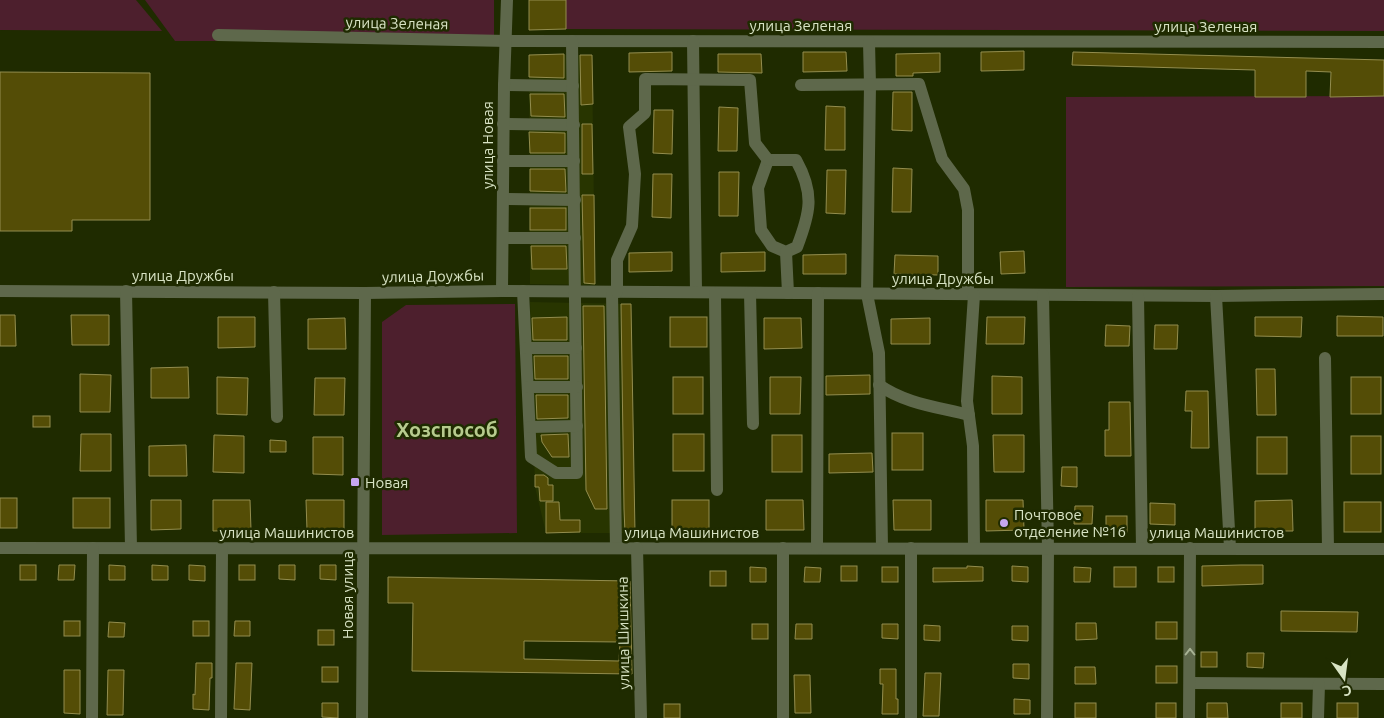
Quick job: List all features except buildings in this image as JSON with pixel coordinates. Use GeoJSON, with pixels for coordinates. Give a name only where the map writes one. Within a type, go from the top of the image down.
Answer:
{"type":"FeatureCollection","features":[{"type":"Feature","properties":{"kind":"street","name":"улица Новая"},"geometry":{"type":"LineString","coordinates":[[502,291],[504,85],[507,0]]}},
{"type":"Feature","properties":{"kind":"street","name":"улица Зеленая"},"geometry":{"type":"LineString","coordinates":[[218,35],[506,41],[1384,42]]}},
{"type":"Feature","properties":{"kind":"street"},"geometry":{"type":"LineString","coordinates":[[523,291],[531,457],[556,473],[577,473],[572,41]]}},
{"type":"Feature","properties":{"kind":"street"},"geometry":{"type":"LineString","coordinates":[[693,41],[696,292]]}},
{"type":"Feature","properties":{"kind":"street"},"geometry":{"type":"LineString","coordinates":[[869,42],[867,294],[879,353],[882,548]]}},
{"type":"Feature","properties":{"kind":"street"},"geometry":{"type":"LineString","coordinates":[[616,548],[614,292],[617,260],[632,226],[635,174],[629,127],[646,113],[645,79],[750,80],[755,143],[768,160]]}},
{"type":"Feature","properties":{"kind":"street"},"geometry":{"type":"LineString","coordinates":[[800,85],[920,84],[942,159],[964,189],[968,210],[971,294],[967,401],[973,446],[974,548]]}},
{"type":"Feature","properties":{"kind":"street"},"geometry":{"type":"LineString","coordinates":[[504,85],[573,86]]}},
{"type":"Feature","properties":{"kind":"street"},"geometry":{"type":"LineString","coordinates":[[504,124],[574,125]]}},
{"type":"Feature","properties":{"kind":"street"},"geometry":{"type":"LineString","coordinates":[[768,160],[796,160],[804,174],[809,197],[808,219],[797,246],[786,252]]}},
{"type":"Feature","properties":{"kind":"street"},"geometry":{"type":"LineString","coordinates":[[768,160],[758,188],[761,230],[772,246],[786,252]]}},
{"type":"Feature","properties":{"kind":"street"},"geometry":{"type":"LineString","coordinates":[[503,161],[574,161]]}},
{"type":"Feature","properties":{"kind":"street"},"geometry":{"type":"LineString","coordinates":[[503,199],[575,200]]}},
{"type":"Feature","properties":{"kind":"street"},"geometry":{"type":"LineString","coordinates":[[503,238],[575,238]]}},
{"type":"Feature","properties":{"kind":"street"},"geometry":{"type":"LineString","coordinates":[[786,252],[788,293]]}},
{"type":"Feature","properties":{"kind":"street","name":"улица Дружбы"},"geometry":{"type":"LineString","coordinates":[[0,291],[365,293]]}},
{"type":"Feature","properties":{"kind":"street"},"geometry":{"type":"LineString","coordinates":[[126,291],[132,548]]}},
{"type":"Feature","properties":{"kind":"street","name":"улица Дружбы"},"geometry":{"type":"LineString","coordinates":[[502,291],[1138,296],[1384,294]]}},
{"type":"Feature","properties":{"kind":"street","name":"улица Доужбы"},"geometry":{"type":"LineString","coordinates":[[365,293],[502,291]]}},
{"type":"Feature","properties":{"kind":"street"},"geometry":{"type":"LineString","coordinates":[[274,292],[277,417]]}},
{"type":"Feature","properties":{"kind":"street","name":"Новая улица"},"geometry":{"type":"LineString","coordinates":[[362,718],[365,293]]}},
{"type":"Feature","properties":{"kind":"street"},"geometry":{"type":"LineString","coordinates":[[715,293],[717,490]]}},
{"type":"Feature","properties":{"kind":"street"},"geometry":{"type":"LineString","coordinates":[[750,293],[753,424]]}},
{"type":"Feature","properties":{"kind":"street"},"geometry":{"type":"LineString","coordinates":[[817,548],[818,294]]}},
{"type":"Feature","properties":{"kind":"street"},"geometry":{"type":"LineString","coordinates":[[1043,295],[1048,548],[1047,718]]}},
{"type":"Feature","properties":{"kind":"street"},"geometry":{"type":"LineString","coordinates":[[1138,296],[1142,548]]}},
{"type":"Feature","properties":{"kind":"street"},"geometry":{"type":"LineString","coordinates":[[1216,296],[1230,548]]}},
{"type":"Feature","properties":{"kind":"street"},"geometry":{"type":"LineString","coordinates":[[526,348],[576,348]]}},
{"type":"Feature","properties":{"kind":"street"},"geometry":{"type":"LineString","coordinates":[[1325,358],[1328,549]]}},
{"type":"Feature","properties":{"kind":"street"},"geometry":{"type":"LineString","coordinates":[[879,385],[909,401],[969,414]]}},
{"type":"Feature","properties":{"kind":"street"},"geometry":{"type":"LineString","coordinates":[[528,387],[577,387]]}},
{"type":"Feature","properties":{"kind":"street"},"geometry":{"type":"LineString","coordinates":[[530,427],[577,426]]}},
{"type":"Feature","properties":{"kind":"street","name":"улица Машинистов"},"geometry":{"type":"LineString","coordinates":[[0,548],[1384,549]]}},
{"type":"Feature","properties":{"kind":"street"},"geometry":{"type":"LineString","coordinates":[[92,718],[93,548]]}},
{"type":"Feature","properties":{"kind":"street"},"geometry":{"type":"LineString","coordinates":[[222,548],[222,718]]}},
{"type":"Feature","properties":{"kind":"street","name":"улица Шишкина"},"geometry":{"type":"LineString","coordinates":[[637,548],[641,718]]}},
{"type":"Feature","properties":{"kind":"street"},"geometry":{"type":"LineString","coordinates":[[783,548],[783,718]]}},
{"type":"Feature","properties":{"kind":"street"},"geometry":{"type":"LineString","coordinates":[[911,548],[911,718]]}},
{"type":"Feature","properties":{"kind":"street"},"geometry":{"type":"LineString","coordinates":[[1189,718],[1190,548]]}},
{"type":"Feature","properties":{"kind":"street"},"geometry":{"type":"LineString","coordinates":[[1190,683],[1384,684]]}},
{"type":"Feature","properties":{"kind":"street"},"geometry":{"type":"LineString","coordinates":[[1318,718],[1319,684]]}},
{"type":"Feature","properties":{"kind":"shaded area"},"geometry":{"type":"Polygon","coordinates":[[[0,0],[136,0],[162,31],[0,30],[0,0]]]}},
{"type":"Feature","properties":{"kind":"shaded area"},"geometry":{"type":"Polygon","coordinates":[[[145,0],[494,0],[494,41],[175,41],[145,0]]]}},
{"type":"Feature","properties":{"kind":"shaded area"},"geometry":{"type":"Polygon","coordinates":[[[566,0],[1384,0],[1384,31],[566,29],[566,0]]]}},
{"type":"Feature","properties":{"kind":"shaded area"},"geometry":{"type":"Polygon","coordinates":[[[529,55],[592,55],[595,285],[530,284],[529,55]]]}},
{"type":"Feature","properties":{"kind":"shaded area"},"geometry":{"type":"Polygon","coordinates":[[[1384,96],[1384,286],[1066,287],[1066,97],[1384,96]]]}},
{"type":"Feature","properties":{"kind":"shaded area"},"geometry":{"type":"Polygon","coordinates":[[[530,302],[631,304],[635,533],[546,533],[535,487],[530,302]]]}},
{"type":"Feature","properties":{"kind":"shaded area"},"geometry":{"type":"Polygon","coordinates":[[[515,304],[517,533],[382,535],[382,322],[406,305],[515,304]]]}},
{"type":"Feature","properties":{"kind":"place","name":"Новая"},"geometry":{"type":"Point","coordinates":[355,482]}},
{"type":"Feature","properties":{"kind":"place","name":"Почтовое отделение №16"},"geometry":{"type":"Point","coordinates":[1004,523]}},
{"type":"Feature","properties":{"kind":"district","name":"Хозспособ"},"geometry":{"type":"Point","coordinates":[447,429]}}]}
